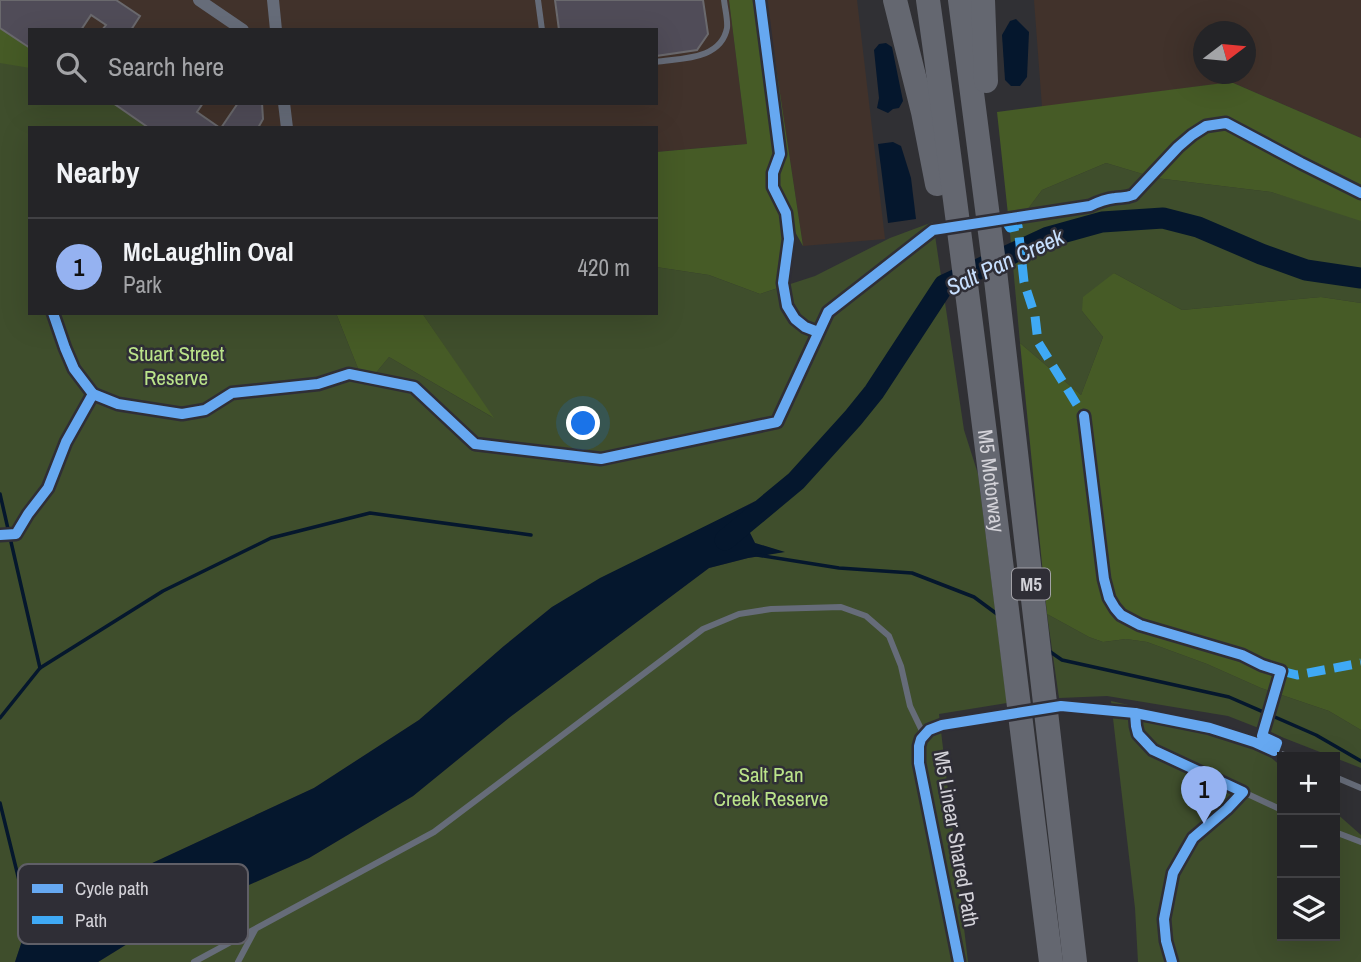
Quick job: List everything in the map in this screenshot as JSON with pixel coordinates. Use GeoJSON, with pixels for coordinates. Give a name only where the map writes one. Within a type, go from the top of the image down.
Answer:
{"type":"FeatureCollection","features":[{"type":"Feature","properties":{"kind":"highway"},"geometry":{"type":"LineString","coordinates":[[895,0],[942,159]]}},
{"type":"Feature","properties":{"kind":"highway"},"geometry":{"type":"LineString","coordinates":[[928,0],[942,159]]}},
{"type":"Feature","properties":{"kind":"highway","name":"M5 Motorway"},"geometry":{"type":"LineString","coordinates":[[960,0],[986,153],[1014,430],[1075,962]]}},
{"type":"Feature","properties":{"kind":"highway","name":"M5"},"geometry":{"type":"LineString","coordinates":[[983,0],[986,153]]}},
{"type":"Feature","properties":{"kind":"highway","name":"M5 Motorway"},"geometry":{"type":"LineString","coordinates":[[942,159],[950,257],[988,449],[1051,962]]}},
{"type":"Feature","properties":{"kind":"street"},"geometry":{"type":"LineString","coordinates":[[199,0],[240,28]]}},
{"type":"Feature","properties":{"kind":"street"},"geometry":{"type":"LineString","coordinates":[[273,0],[276,28]]}},
{"type":"Feature","properties":{"kind":"street"},"geometry":{"type":"LineString","coordinates":[[284,105],[287,126]]}},
{"type":"Feature","properties":{"kind":"lane"},"geometry":{"type":"LineString","coordinates":[[538,0],[542,28]]}},
{"type":"Feature","properties":{"kind":"lane"},"geometry":{"type":"LineString","coordinates":[[658,62],[701,55],[722,42],[727,26],[724,0]]}},
{"type":"Feature","properties":{"kind":"lane"},"geometry":{"type":"LineString","coordinates":[[248,932],[434,832],[703,629],[739,614],[771,609],[841,607],[866,616],[889,636],[901,666],[910,706],[924,735]]}},
{"type":"Feature","properties":{"kind":"lane"},"geometry":{"type":"LineString","coordinates":[[1078,708],[1135,713],[1210,728],[1277,752]]}},
{"type":"Feature","properties":{"kind":"lane"},"geometry":{"type":"LineString","coordinates":[[1135,713],[1138,734],[1153,750],[1277,808]]}},
{"type":"Feature","properties":{"kind":"lane"},"geometry":{"type":"LineString","coordinates":[[1340,779],[1361,788]]}},
{"type":"Feature","properties":{"kind":"lane"},"geometry":{"type":"LineString","coordinates":[[1340,834],[1361,842]]}},
{"type":"Feature","properties":{"kind":"lane"},"geometry":{"type":"LineString","coordinates":[[248,943],[256,928]]}},
{"type":"Feature","properties":{"kind":"lane"},"geometry":{"type":"LineString","coordinates":[[194,962],[227,944]]}},
{"type":"Feature","properties":{"kind":"lane"},"geometry":{"type":"LineString","coordinates":[[238,962],[248,944]]}},
{"type":"Feature","properties":{"kind":"shaded area"},"geometry":{"type":"Polygon","coordinates":[[[0,0],[729,0],[747,144],[658,152],[658,126],[146,126],[116,105],[658,105],[658,28],[28,28],[0,0]]]}},
{"type":"Feature","properties":{"kind":"shaded area"},"geometry":{"type":"Polygon","coordinates":[[[766,0],[857,0],[885,239],[803,246],[766,0]]]}},
{"type":"Feature","properties":{"kind":"shaded area"},"geometry":{"type":"Polygon","coordinates":[[[1034,0],[1361,0],[1361,138],[1236,84],[1256,84],[1256,21],[1193,21],[1193,84],[1216,84],[1042,107],[1034,0]]]}},
{"type":"Feature","properties":{"kind":"green space"},"geometry":{"type":"Polygon","coordinates":[[[729,0],[766,0],[803,246],[786,216],[789,239],[784,286],[760,294],[709,275],[658,267],[658,152],[747,144],[729,0]]]}},
{"type":"Feature","properties":{"kind":"green space"},"geometry":{"type":"Polygon","coordinates":[[[0,28],[28,47],[28,105],[116,105],[146,126],[28,126],[28,315],[337,315],[365,386],[389,357],[492,417],[423,315],[658,315],[658,267],[709,275],[760,294],[815,276],[890,238],[933,222],[964,430],[978,474],[1007,703],[939,714],[968,962],[98,962],[127,944],[248,944],[248,885],[309,858],[413,796],[510,717],[709,568],[783,552],[755,543],[744,521],[755,501],[552,607],[419,720],[314,788],[150,864],[18,864],[18,944],[21,944],[15,962],[0,962],[0,28]]]}},
{"type":"Feature","properties":{"kind":"green space"},"geometry":{"type":"Polygon","coordinates":[[[0,28],[28,47],[28,68],[0,63],[0,28]]]}},
{"type":"Feature","properties":{"kind":"green space"},"geometry":{"type":"Polygon","coordinates":[[[1215,84],[1236,84],[1361,138],[1361,221],[1271,192],[1156,178],[1106,163],[1042,190],[1010,233],[997,112],[1215,84]]]}},
{"type":"Feature","properties":{"kind":"green space"},"geometry":{"type":"Polygon","coordinates":[[[1106,163],[1156,178],[1271,192],[1361,219],[1361,303],[1321,297],[1182,310],[1114,273],[1082,311],[1103,337],[1081,395],[1020,343],[1010,233],[1042,190],[1106,163]]]}},
{"type":"Feature","properties":{"kind":"green space"},"geometry":{"type":"Polygon","coordinates":[[[1114,273],[1182,310],[1321,297],[1361,303],[1361,730],[1329,711],[1261,688],[1207,664],[1147,642],[1126,639],[1103,642],[1047,614],[1020,343],[1081,395],[1103,337],[1082,311],[1083,297],[1114,273]]]}},
{"type":"Feature","properties":{"kind":"green space"},"geometry":{"type":"Polygon","coordinates":[[[337,315],[423,315],[494,418],[389,357],[365,386],[337,315]]]}},
{"type":"Feature","properties":{"kind":"green space"},"geometry":{"type":"Polygon","coordinates":[[[1047,614],[1103,642],[1126,639],[1147,642],[1261,688],[1329,711],[1361,730],[1361,768],[1340,760],[1340,752],[1320,752],[1228,716],[1107,696],[1059,698],[1047,614]]]}},
{"type":"Feature","properties":{"kind":"green space"},"geometry":{"type":"Polygon","coordinates":[[[1111,701],[1239,730],[1277,763],[1277,941],[1340,941],[1340,816],[1361,835],[1361,962],[1138,962],[1135,908],[1111,701]]]}},
{"type":"Feature","properties":{"kind":"water"},"geometry":{"type":"Polygon","coordinates":[[[1016,19],[1029,32],[1027,77],[1020,86],[1011,86],[1005,80],[1002,35],[1010,21],[1016,19]]]}},
{"type":"Feature","properties":{"kind":"water"},"geometry":{"type":"Polygon","coordinates":[[[886,43],[892,47],[903,101],[899,108],[888,113],[877,108],[879,98],[874,50],[879,44],[886,43]]]}},
{"type":"Feature","properties":{"kind":"water"},"geometry":{"type":"Polygon","coordinates":[[[893,142],[901,146],[911,178],[916,219],[888,223],[878,144],[893,142]]]}},
{"type":"Feature","properties":{"kind":"water"},"geometry":{"type":"Polygon","coordinates":[[[756,501],[744,521],[755,543],[785,552],[709,568],[510,717],[413,796],[309,858],[248,885],[248,864],[150,864],[314,788],[419,720],[552,607],[600,578],[756,501]]]}},
{"type":"Feature","properties":{"kind":"water"},"geometry":{"type":"Polygon","coordinates":[[[21,944],[127,944],[98,962],[15,962],[21,944]]]}},
{"type":"Feature","properties":{"kind":"building"},"geometry":{"type":"Polygon","coordinates":[[[0,0],[116,0],[140,16],[132,28],[104,28],[106,25],[91,15],[82,28],[28,28],[28,47],[0,28],[0,0]]]}},
{"type":"Feature","properties":{"kind":"building"},"geometry":{"type":"Polygon","coordinates":[[[555,0],[703,0],[708,34],[697,50],[658,56],[658,28],[559,28],[555,0]]]}},
{"type":"Feature","properties":{"kind":"building"},"geometry":{"type":"Polygon","coordinates":[[[116,105],[202,105],[197,112],[217,126],[146,126],[116,105]]]}},
{"type":"Feature","properties":{"kind":"building"},"geometry":{"type":"Polygon","coordinates":[[[237,105],[262,105],[263,119],[259,126],[222,126],[237,105]]]}},
{"type":"Feature","properties":{"kind":"waterway","name":"Salt Pan Creek"},"geometry":{"type":"LineString","coordinates":[[725,540],[796,481],[853,418],[874,392],[944,285],[1048,237],[1102,222],[1163,218],[1198,227],[1306,270],[1361,278]]}},
{"type":"Feature","properties":{"kind":"waterway"},"geometry":{"type":"LineString","coordinates":[[0,494],[40,668]]}},
{"type":"Feature","properties":{"kind":"waterway"},"geometry":{"type":"LineString","coordinates":[[0,718],[40,668],[163,591],[271,538],[370,513],[531,535]]}},
{"type":"Feature","properties":{"kind":"waterway"},"geometry":{"type":"LineString","coordinates":[[757,555],[839,568],[912,573],[974,597],[997,614]]}},
{"type":"Feature","properties":{"kind":"waterway"},"geometry":{"type":"LineString","coordinates":[[1049,651],[1062,660],[1229,697],[1316,735],[1361,761]]}},
{"type":"Feature","properties":{"kind":"waterway"},"geometry":{"type":"LineString","coordinates":[[0,803],[18,876]]}},
{"type":"Feature","properties":{"kind":"marked path"},"geometry":{"type":"LineString","coordinates":[[1011,223],[1008,225],[1010,228],[1018,226],[1024,282],[1035,316],[1038,342],[1084,416]]}},
{"type":"Feature","properties":{"kind":"marked path"},"geometry":{"type":"LineString","coordinates":[[1281,671],[1297,675],[1361,663]]}},
{"type":"Feature","properties":{"kind":"cycle path"},"geometry":{"type":"LineString","coordinates":[[760,0],[780,154],[773,173],[773,187],[786,213],[789,239],[783,283],[787,306],[795,319],[818,332]]}},
{"type":"Feature","properties":{"kind":"cycle path"},"geometry":{"type":"LineString","coordinates":[[0,535],[16,534],[48,488],[66,442],[93,394],[118,404],[182,414],[205,410],[232,393],[318,384],[349,374],[414,387],[475,444],[601,459],[777,422],[828,312],[933,230],[1090,206],[1133,195],[1178,147],[1206,126],[1226,123],[1361,193]]}},
{"type":"Feature","properties":{"kind":"cycle path"},"geometry":{"type":"LineString","coordinates":[[54,315],[74,369],[93,394]]}},
{"type":"Feature","properties":{"kind":"cycle path","name":"M5 Linear Shared Path"},"geometry":{"type":"LineString","coordinates":[[959,962],[919,763],[921,739],[929,730],[942,725],[1061,706],[1135,713],[1210,728],[1274,751],[1277,743],[1262,736],[1281,671],[1242,655],[1140,625],[1121,615],[1109,598],[1104,579],[1084,416]]}},
{"type":"Feature","properties":{"kind":"cycle path"},"geometry":{"type":"LineString","coordinates":[[1135,713],[1138,734],[1153,750],[1243,792],[1193,838],[1173,873],[1164,919],[1172,962]]}},
{"type":"Feature","properties":{"kind":"place","name":"McLaughlin Oval"},"geometry":{"type":"Point","coordinates":[1204,824]}},
{"type":"Feature","properties":{"kind":"park label","name":"Stuart Street Reserve"},"geometry":{"type":"Point","coordinates":[176,366]}},
{"type":"Feature","properties":{"kind":"park label","name":"Salt Pan Creek Reserve"},"geometry":{"type":"Point","coordinates":[771,787]}}]}
